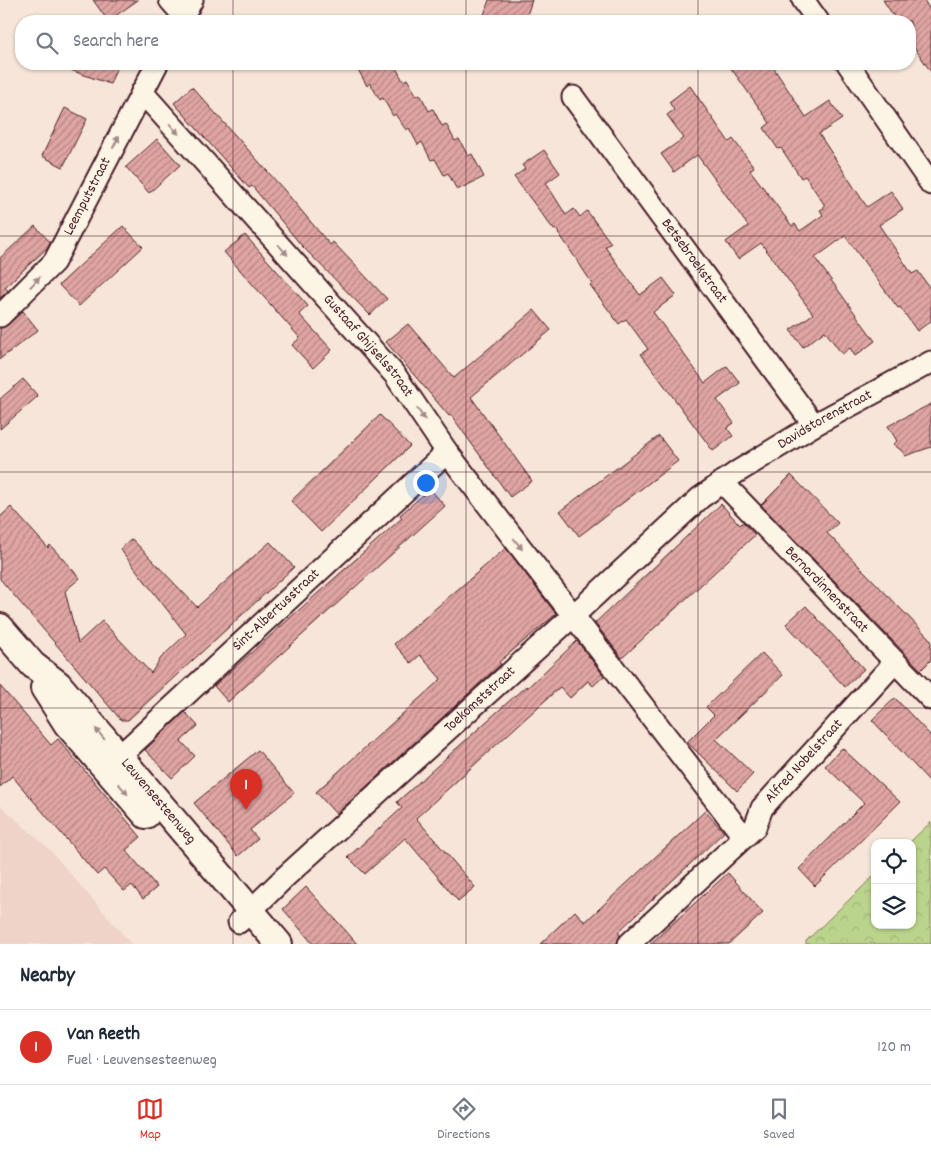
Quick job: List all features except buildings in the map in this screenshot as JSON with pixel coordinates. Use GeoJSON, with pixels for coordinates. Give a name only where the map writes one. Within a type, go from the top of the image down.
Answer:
{"type":"FeatureCollection","features":[{"type":"Feature","properties":{"kind":"main road","name":"Leuvensesteenweg"},"geometry":{"type":"LineString","coordinates":[[0,627],[33,665],[45,691],[67,724],[112,762],[245,916],[279,944]]}},
{"type":"Feature","properties":{"kind":"main road","name":"Leuvensesteenweg"},"geometry":{"type":"LineString","coordinates":[[245,916],[258,944]]}},
{"type":"Feature","properties":{"kind":"street"},"geometry":{"type":"LineString","coordinates":[[170,0],[186,12]]}},
{"type":"Feature","properties":{"kind":"street"},"geometry":{"type":"LineString","coordinates":[[803,0],[814,15]]}},
{"type":"Feature","properties":{"kind":"street","name":"Leemputstraat"},"geometry":{"type":"LineString","coordinates":[[0,316],[54,262],[154,70]]}},
{"type":"Feature","properties":{"kind":"street"},"geometry":{"type":"LineString","coordinates":[[852,70],[931,184]]}},
{"type":"Feature","properties":{"kind":"street","name":"Gustaaf Ghijselsstraat"},"geometry":{"type":"LineString","coordinates":[[142,92],[395,375],[447,452],[744,837]]}},
{"type":"Feature","properties":{"kind":"street","name":"Betsebroekstraat"},"geometry":{"type":"LineString","coordinates":[[573,97],[814,424]]}},
{"type":"Feature","properties":{"kind":"street","name":"Davidstorenstraat"},"geometry":{"type":"LineString","coordinates":[[722,482],[814,424],[931,362]]}},
{"type":"Feature","properties":{"kind":"street","name":"Sint-Albertusstraat"},"geometry":{"type":"LineString","coordinates":[[112,762],[447,452]]}},
{"type":"Feature","properties":{"kind":"street","name":"Toekomststraat"},"geometry":{"type":"LineString","coordinates":[[245,916],[700,498],[722,482]]}},
{"type":"Feature","properties":{"kind":"street","name":"Bernardinnenstraat"},"geometry":{"type":"LineString","coordinates":[[722,482],[931,699]]}},
{"type":"Feature","properties":{"kind":"street","name":"Alfred Nobelstraat"},"geometry":{"type":"LineString","coordinates":[[628,944],[755,827],[762,808],[895,662]]}},
{"type":"Feature","properties":{"kind":"shaded area"},"geometry":{"type":"Polygon","coordinates":[[[0,805],[48,848],[131,944],[0,944],[0,805]]]}},
{"type":"Feature","properties":{"kind":"green space"},"geometry":{"type":"Polygon","coordinates":[[[931,822],[931,944],[806,944],[806,941],[871,879],[871,929],[916,929],[916,839],[913,839],[931,822]]]}},
{"type":"Feature","properties":{"kind":"place","name":"Van Reeth"},"geometry":{"type":"Point","coordinates":[246,810]}}]}
